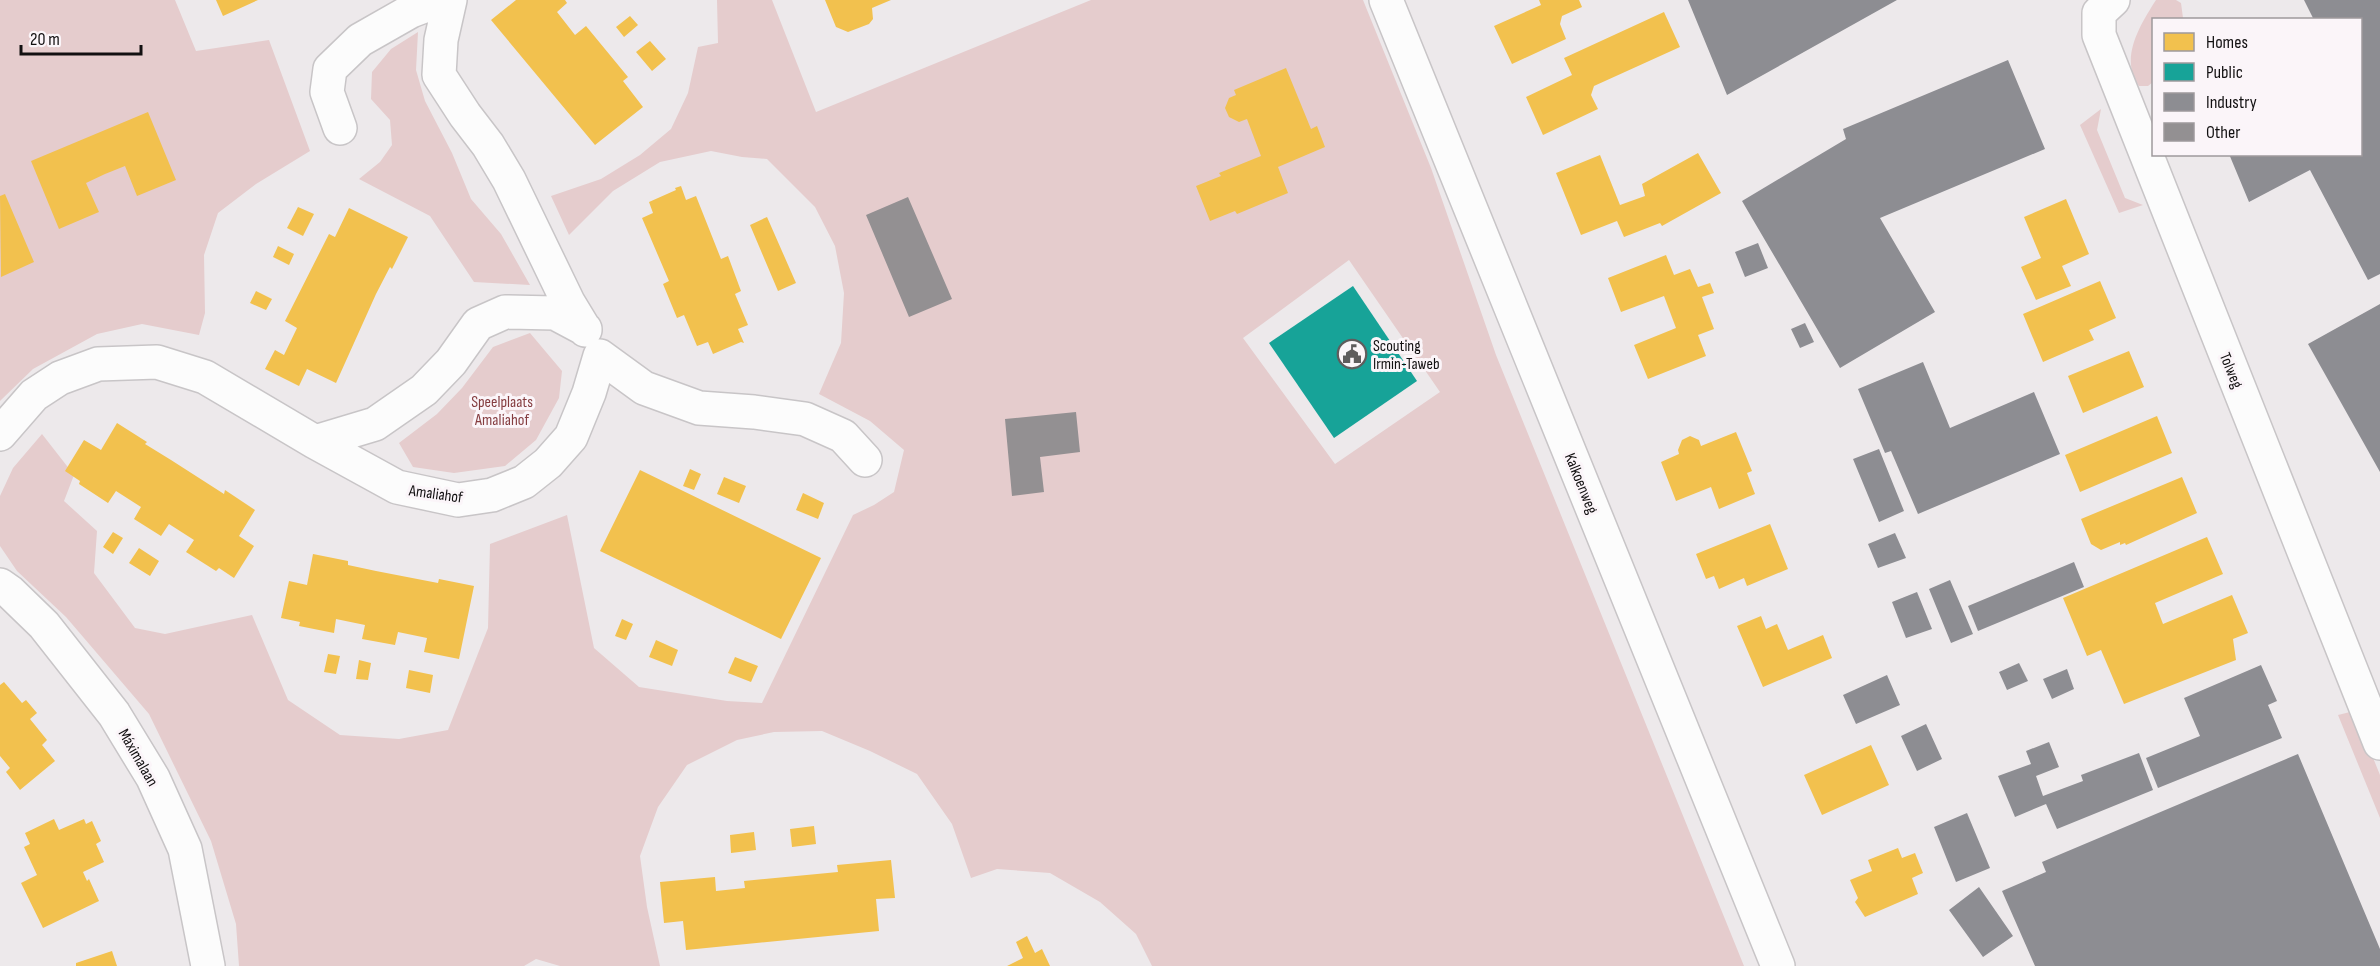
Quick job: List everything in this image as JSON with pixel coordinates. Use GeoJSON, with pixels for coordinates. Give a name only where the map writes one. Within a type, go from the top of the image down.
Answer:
{"type":"FeatureCollection","features":[{"type":"Feature","properties":{"kind":"street"},"geometry":{"type":"LineString","coordinates":[[340,128],[327,92],[330,69],[360,40],[411,11],[440,0]]}},
{"type":"Feature","properties":{"kind":"street"},"geometry":{"type":"LineString","coordinates":[[450,0],[441,40],[439,75],[509,180],[568,302],[592,343]]}},
{"type":"Feature","properties":{"kind":"street","name":"Kalkoenweg"},"geometry":{"type":"LineString","coordinates":[[1386,0],[1778,966]]}},
{"type":"Feature","properties":{"kind":"street","name":"Tolweg"},"geometry":{"type":"LineString","coordinates":[[2113,0],[2099,13],[2099,35],[2380,743]]}},
{"type":"Feature","properties":{"kind":"street"},"geometry":{"type":"LineString","coordinates":[[315,442],[375,424],[424,390],[451,362],[478,324],[505,312],[555,314],[644,388],[699,408],[806,419],[843,436],[865,460]]}},
{"type":"Feature","properties":{"kind":"street","name":"Amaliahof"},"geometry":{"type":"LineString","coordinates":[[0,434],[34,395],[60,378],[98,364],[157,363],[206,377],[397,488],[458,500],[492,495],[524,482],[548,463],[571,437],[589,393],[592,343]]}},
{"type":"Feature","properties":{"kind":"street","name":"Máximalaan"},"geometry":{"type":"LineString","coordinates":[[0,585],[44,626],[72,661],[114,714],[153,778],[185,849],[208,966]]}},
{"type":"Feature","properties":{"kind":"green space"},"geometry":{"type":"Polygon","coordinates":[[[0,0],[175,0],[196,51],[269,40],[310,151],[256,184],[218,213],[204,255],[205,313],[199,335],[142,324],[97,334],[33,369],[0,401],[0,0]]]}},
{"type":"Feature","properties":{"kind":"green space"},"geometry":{"type":"Polygon","coordinates":[[[717,0],[772,0],[816,112],[1091,0],[1363,0],[1431,168],[1496,355],[1744,966],[1152,966],[1136,934],[1100,902],[1050,873],[997,869],[971,878],[952,824],[917,774],[822,731],[774,732],[737,740],[687,765],[658,807],[640,856],[647,907],[660,966],[560,966],[536,959],[524,966],[239,966],[236,924],[211,841],[149,714],[66,617],[17,571],[0,546],[0,496],[13,468],[42,434],[74,475],[64,501],[97,531],[94,573],[135,628],[165,634],[252,615],[288,700],[340,735],[399,739],[448,730],[488,628],[490,544],[567,515],[594,648],[639,687],[727,701],[762,703],[853,515],[894,492],[904,450],[870,421],[819,394],[841,343],[844,293],[835,246],[815,207],[767,159],[711,151],[660,162],[613,191],[569,235],[551,196],[601,179],[640,155],[671,129],[688,93],[698,47],[718,43],[717,0]],[[1349,260],[1243,338],[1335,464],[1440,392],[1349,260]]]}},
{"type":"Feature","properties":{"kind":"green space"},"geometry":{"type":"Polygon","coordinates":[[[2156,0],[2176,0],[2181,3],[2183,18],[2152,18],[2152,83],[2148,86],[2139,86],[2133,76],[2131,54],[2144,20],[2156,0]]]}},
{"type":"Feature","properties":{"kind":"green space"},"geometry":{"type":"Polygon","coordinates":[[[418,32],[416,70],[425,101],[452,153],[471,199],[501,234],[530,285],[474,282],[430,216],[359,179],[380,162],[392,145],[390,120],[371,99],[372,72],[391,49],[418,32]]]}},
{"type":"Feature","properties":{"kind":"green space"},"geometry":{"type":"Polygon","coordinates":[[[2101,109],[2097,130],[2125,198],[2143,205],[2119,213],[2080,125],[2101,109]]]}},
{"type":"Feature","properties":{"kind":"green space","name":"Speelplaats Amaliahof"},"geometry":{"type":"Polygon","coordinates":[[[530,333],[562,371],[559,398],[536,440],[505,466],[454,473],[413,467],[399,443],[437,414],[462,388],[493,347],[530,333]]]}},
{"type":"Feature","properties":{"kind":"green space"},"geometry":{"type":"Polygon","coordinates":[[[2354,711],[2380,775],[2380,818],[2338,715],[2354,711]]]}},
{"type":"Feature","properties":{"kind":"building: Homes"},"geometry":{"type":"Polygon","coordinates":[[[216,0],[258,0],[223,16],[216,0]]]}},
{"type":"Feature","properties":{"kind":"building: Homes"},"geometry":{"type":"Polygon","coordinates":[[[516,0],[565,0],[567,3],[557,12],[575,35],[586,26],[628,77],[623,81],[643,107],[595,145],[491,20],[516,0]]]}},
{"type":"Feature","properties":{"kind":"building: Homes"},"geometry":{"type":"Polygon","coordinates":[[[825,0],[891,0],[872,8],[873,19],[869,24],[848,32],[836,27],[825,0]]]}},
{"type":"Feature","properties":{"kind":"building: Homes"},"geometry":{"type":"Polygon","coordinates":[[[1539,0],[1579,0],[1582,7],[1562,16],[1560,24],[1566,39],[1512,64],[1494,26],[1541,5],[1539,0]]]}},
{"type":"Feature","properties":{"kind":"building: Homes"},"geometry":{"type":"Polygon","coordinates":[[[1664,12],[1680,47],[1594,86],[1591,95],[1598,109],[1543,135],[1526,97],[1572,75],[1564,58],[1664,12]]]}},
{"type":"Feature","properties":{"kind":"building: Homes"},"geometry":{"type":"Polygon","coordinates":[[[630,16],[638,25],[624,37],[616,27],[630,16]]]}},
{"type":"Feature","properties":{"kind":"building: Homes"},"geometry":{"type":"Polygon","coordinates":[[[650,41],[666,59],[652,71],[636,52],[650,41]]]}},
{"type":"Feature","properties":{"kind":"building: Homes"},"geometry":{"type":"Polygon","coordinates":[[[1286,68],[1311,129],[1317,126],[1325,147],[1278,167],[1288,193],[1237,214],[1235,211],[1210,221],[1196,186],[1221,176],[1219,173],[1261,156],[1247,119],[1239,122],[1229,117],[1225,108],[1229,98],[1236,95],[1234,90],[1286,68]]]}},
{"type":"Feature","properties":{"kind":"building: Homes"},"geometry":{"type":"Polygon","coordinates":[[[148,112],[176,180],[137,196],[125,166],[105,174],[86,183],[99,212],[59,229],[31,161],[148,112]]]}},
{"type":"Feature","properties":{"kind":"building: Homes"},"geometry":{"type":"Polygon","coordinates":[[[1698,153],[1721,193],[1662,226],[1660,223],[1624,237],[1617,221],[1581,235],[1556,173],[1600,155],[1620,205],[1645,196],[1642,184],[1698,153]]]}},
{"type":"Feature","properties":{"kind":"building: Homes"},"geometry":{"type":"Polygon","coordinates":[[[681,186],[686,200],[696,196],[721,259],[728,256],[741,291],[735,294],[748,325],[738,329],[744,343],[741,342],[713,354],[708,342],[697,346],[684,315],[677,318],[663,284],[669,281],[642,218],[653,213],[649,202],[681,186]]]}},
{"type":"Feature","properties":{"kind":"building: Homes"},"geometry":{"type":"Polygon","coordinates":[[[5,194],[34,262],[1,277],[0,196],[5,194]]]}},
{"type":"Feature","properties":{"kind":"building: Homes"},"geometry":{"type":"Polygon","coordinates":[[[2066,199],[2089,254],[2062,266],[2071,286],[2036,300],[2021,267],[2041,258],[2024,217],[2066,199]]]}},
{"type":"Feature","properties":{"kind":"building: Homes"},"geometry":{"type":"Polygon","coordinates":[[[298,207],[314,214],[303,236],[287,228],[298,207]]]}},
{"type":"Feature","properties":{"kind":"building: Homes"},"geometry":{"type":"Polygon","coordinates":[[[349,208],[408,237],[376,294],[336,383],[307,369],[299,386],[265,369],[275,350],[284,355],[297,328],[285,321],[329,234],[335,237],[349,208]]]}},
{"type":"Feature","properties":{"kind":"building: Homes"},"geometry":{"type":"Polygon","coordinates":[[[767,217],[796,283],[778,291],[750,225],[767,217]]]}},
{"type":"Feature","properties":{"kind":"building: Homes"},"geometry":{"type":"Polygon","coordinates":[[[278,246],[294,254],[289,265],[273,257],[278,246]]]}},
{"type":"Feature","properties":{"kind":"building: Homes"},"geometry":{"type":"Polygon","coordinates":[[[1666,255],[1674,275],[1690,269],[1698,287],[1710,283],[1714,293],[1702,297],[1714,329],[1698,335],[1706,356],[1648,379],[1634,345],[1676,328],[1664,296],[1621,312],[1608,278],[1666,255]]]}},
{"type":"Feature","properties":{"kind":"building: Homes"},"geometry":{"type":"Polygon","coordinates":[[[2100,281],[2116,318],[2089,330],[2094,340],[2043,362],[2023,314],[2100,281]]]}},
{"type":"Feature","properties":{"kind":"building: Homes"},"geometry":{"type":"Polygon","coordinates":[[[256,291],[272,299],[266,310],[250,303],[256,291]]]}},
{"type":"Feature","properties":{"kind":"building: Homes"},"geometry":{"type":"Polygon","coordinates":[[[2129,351],[2144,387],[2083,413],[2068,376],[2129,351]]]}},
{"type":"Feature","properties":{"kind":"building: Homes"},"geometry":{"type":"Polygon","coordinates":[[[2157,416],[2172,453],[2080,492],[2065,455],[2157,416]]]}},
{"type":"Feature","properties":{"kind":"building: Homes"},"geometry":{"type":"Polygon","coordinates":[[[117,423],[147,442],[145,444],[224,494],[225,490],[255,510],[239,536],[254,546],[234,578],[219,568],[216,571],[186,552],[194,540],[169,524],[161,536],[134,519],[141,507],[116,491],[108,503],[79,484],[80,481],[65,471],[84,440],[101,450],[117,423]]]}},
{"type":"Feature","properties":{"kind":"building: Homes"},"geometry":{"type":"Polygon","coordinates":[[[1736,432],[1752,471],[1747,473],[1755,494],[1719,509],[1711,487],[1676,501],[1661,462],[1679,454],[1678,450],[1682,440],[1690,436],[1699,440],[1701,446],[1736,432]]]}},
{"type":"Feature","properties":{"kind":"building: Homes"},"geometry":{"type":"Polygon","coordinates":[[[690,469],[701,474],[694,490],[683,486],[690,469]]]}},
{"type":"Feature","properties":{"kind":"building: Homes"},"geometry":{"type":"Polygon","coordinates":[[[640,470],[821,558],[781,639],[600,551],[640,470]]]}},
{"type":"Feature","properties":{"kind":"building: Homes"},"geometry":{"type":"Polygon","coordinates":[[[724,477],[746,486],[739,503],[717,494],[724,477]]]}},
{"type":"Feature","properties":{"kind":"building: Homes"},"geometry":{"type":"Polygon","coordinates":[[[2182,477],[2197,513],[2126,545],[2125,543],[2120,545],[2120,542],[2101,550],[2091,544],[2081,519],[2182,477]]]}},
{"type":"Feature","properties":{"kind":"building: Homes"},"geometry":{"type":"Polygon","coordinates":[[[803,493],[824,503],[818,519],[796,510],[803,493]]]}},
{"type":"Feature","properties":{"kind":"building: Homes"},"geometry":{"type":"Polygon","coordinates":[[[1770,524],[1788,569],[1747,586],[1744,578],[1719,589],[1714,576],[1706,579],[1696,554],[1770,524]]]}},
{"type":"Feature","properties":{"kind":"building: Homes"},"geometry":{"type":"Polygon","coordinates":[[[113,532],[123,538],[113,554],[103,547],[113,532]]]}},
{"type":"Feature","properties":{"kind":"building: Homes"},"geometry":{"type":"Polygon","coordinates":[[[2207,537],[2223,574],[2155,603],[2163,624],[2232,595],[2248,633],[2233,639],[2236,660],[2124,704],[2101,650],[2087,656],[2063,598],[2207,537]]]}},
{"type":"Feature","properties":{"kind":"building: Homes"},"geometry":{"type":"Polygon","coordinates":[[[139,548],[159,561],[150,576],[129,563],[139,548]]]}},
{"type":"Feature","properties":{"kind":"building: Homes"},"geometry":{"type":"Polygon","coordinates":[[[313,554],[348,561],[348,565],[376,571],[438,583],[439,579],[474,586],[459,659],[424,652],[427,638],[398,632],[395,645],[362,639],[365,625],[336,619],[334,633],[299,626],[300,622],[281,618],[289,581],[307,585],[313,554]]]}},
{"type":"Feature","properties":{"kind":"building: Homes"},"geometry":{"type":"Polygon","coordinates":[[[1761,616],[1766,629],[1777,624],[1788,650],[1823,635],[1832,658],[1763,687],[1737,626],[1761,616]]]}},
{"type":"Feature","properties":{"kind":"building: Homes"},"geometry":{"type":"Polygon","coordinates":[[[622,619],[633,624],[626,640],[615,636],[622,619]]]}},
{"type":"Feature","properties":{"kind":"building: Homes"},"geometry":{"type":"Polygon","coordinates":[[[656,640],[678,650],[672,666],[649,657],[656,640]]]}},
{"type":"Feature","properties":{"kind":"building: Homes"},"geometry":{"type":"Polygon","coordinates":[[[328,654],[340,656],[336,674],[324,672],[328,654]]]}},
{"type":"Feature","properties":{"kind":"building: Homes"},"geometry":{"type":"Polygon","coordinates":[[[735,657],[758,666],[751,682],[728,673],[735,657]]]}},
{"type":"Feature","properties":{"kind":"building: Homes"},"geometry":{"type":"Polygon","coordinates":[[[359,660],[371,663],[368,680],[356,679],[359,660]]]}},
{"type":"Feature","properties":{"kind":"building: Homes"},"geometry":{"type":"Polygon","coordinates":[[[409,670],[433,675],[430,693],[406,688],[409,670]]]}},
{"type":"Feature","properties":{"kind":"building: Homes"},"geometry":{"type":"Polygon","coordinates":[[[4,682],[22,703],[26,700],[37,713],[30,719],[47,740],[42,745],[55,761],[20,790],[6,772],[10,768],[0,756],[0,685],[4,682]]]}},
{"type":"Feature","properties":{"kind":"building: Homes"},"geometry":{"type":"Polygon","coordinates":[[[1871,745],[1889,785],[1822,815],[1804,775],[1871,745]]]}},
{"type":"Feature","properties":{"kind":"building: Homes"},"geometry":{"type":"Polygon","coordinates":[[[54,819],[59,830],[84,819],[86,824],[92,821],[101,841],[96,844],[104,862],[83,872],[87,881],[89,879],[99,901],[43,928],[21,883],[37,875],[24,847],[30,844],[25,833],[54,819]]]}},
{"type":"Feature","properties":{"kind":"building: Homes"},"geometry":{"type":"Polygon","coordinates":[[[814,826],[816,844],[792,847],[790,829],[814,826]]]}},
{"type":"Feature","properties":{"kind":"building: Homes"},"geometry":{"type":"Polygon","coordinates":[[[754,832],[756,850],[731,853],[730,835],[754,832]]]}},
{"type":"Feature","properties":{"kind":"building: Homes"},"geometry":{"type":"Polygon","coordinates":[[[1898,848],[1902,858],[1915,853],[1923,873],[1912,878],[1918,894],[1865,917],[1855,902],[1858,898],[1850,880],[1872,871],[1868,860],[1898,848]]]}},
{"type":"Feature","properties":{"kind":"building: Homes"},"geometry":{"type":"Polygon","coordinates":[[[891,860],[895,898],[876,899],[879,931],[686,950],[683,921],[664,923],[660,882],[715,877],[716,891],[745,888],[744,881],[838,872],[837,865],[891,860]]]}},
{"type":"Feature","properties":{"kind":"building: Homes"},"geometry":{"type":"Polygon","coordinates":[[[1027,936],[1035,953],[1042,949],[1050,966],[1007,966],[1023,958],[1016,942],[1027,936]]]}},
{"type":"Feature","properties":{"kind":"building: Homes"},"geometry":{"type":"Polygon","coordinates":[[[112,951],[117,966],[76,966],[76,963],[112,951]]]}},
{"type":"Feature","properties":{"kind":"building: Public"},"geometry":{"type":"Polygon","coordinates":[[[1353,286],[1417,381],[1334,438],[1269,343],[1353,286]]]}},
{"type":"Feature","properties":{"kind":"building: Industry"},"geometry":{"type":"Polygon","coordinates":[[[1688,0],[1897,0],[1727,95],[1688,0]]]}},
{"type":"Feature","properties":{"kind":"building: Industry"},"geometry":{"type":"Polygon","coordinates":[[[2304,0],[2380,0],[2380,274],[2368,280],[2310,170],[2249,202],[2230,156],[2362,156],[2362,18],[2313,18],[2304,0]]]}},
{"type":"Feature","properties":{"kind":"building: Industry"},"geometry":{"type":"Polygon","coordinates":[[[2008,60],[2045,149],[1880,218],[1935,312],[1840,368],[1742,201],[1846,139],[1843,129],[2008,60]]]}},
{"type":"Feature","properties":{"kind":"building: Industry"},"geometry":{"type":"Polygon","coordinates":[[[1758,243],[1768,268],[1745,277],[1735,252],[1758,243]]]}},
{"type":"Feature","properties":{"kind":"building: Industry"},"geometry":{"type":"Polygon","coordinates":[[[2380,304],[2380,472],[2308,344],[2380,304]]]}},
{"type":"Feature","properties":{"kind":"building: Industry"},"geometry":{"type":"Polygon","coordinates":[[[1805,323],[1814,342],[1800,348],[1791,329],[1805,323]]]}},
{"type":"Feature","properties":{"kind":"building: Industry"},"geometry":{"type":"Polygon","coordinates":[[[1923,362],[1950,428],[2034,392],[2060,454],[1918,514],[1891,451],[1885,453],[1858,389],[1923,362]]]}},
{"type":"Feature","properties":{"kind":"building: Industry"},"geometry":{"type":"Polygon","coordinates":[[[1879,449],[1904,511],[1879,522],[1853,459],[1879,449]]]}},
{"type":"Feature","properties":{"kind":"building: Industry"},"geometry":{"type":"Polygon","coordinates":[[[1895,533],[1906,558],[1878,568],[1868,544],[1895,533]]]}},
{"type":"Feature","properties":{"kind":"building: Industry"},"geometry":{"type":"Polygon","coordinates":[[[2074,562],[2084,587],[1978,631],[1968,606],[2074,562]]]}},
{"type":"Feature","properties":{"kind":"building: Industry"},"geometry":{"type":"Polygon","coordinates":[[[1950,580],[1973,634],[1951,643],[1929,589],[1950,580]]]}},
{"type":"Feature","properties":{"kind":"building: Industry"},"geometry":{"type":"Polygon","coordinates":[[[1917,592],[1932,629],[1906,638],[1892,602],[1917,592]]]}},
{"type":"Feature","properties":{"kind":"building: Industry"},"geometry":{"type":"Polygon","coordinates":[[[2019,663],[2028,681],[2007,690],[1999,672],[2019,663]]]}},
{"type":"Feature","properties":{"kind":"building: Industry"},"geometry":{"type":"Polygon","coordinates":[[[2261,665],[2277,701],[2268,705],[2282,738],[2158,788],[2146,758],[2200,736],[2184,698],[2261,665]]]}},
{"type":"Feature","properties":{"kind":"building: Industry"},"geometry":{"type":"Polygon","coordinates":[[[2067,669],[2074,689],[2052,699],[2043,679],[2067,669]]]}},
{"type":"Feature","properties":{"kind":"building: Industry"},"geometry":{"type":"Polygon","coordinates":[[[1887,675],[1900,705],[1856,724],[1843,695],[1887,675]]]}},
{"type":"Feature","properties":{"kind":"building: Industry"},"geometry":{"type":"Polygon","coordinates":[[[1926,724],[1942,759],[1917,771],[1901,736],[1926,724]]]}},
{"type":"Feature","properties":{"kind":"building: Industry"},"geometry":{"type":"Polygon","coordinates":[[[2049,742],[2059,767],[2036,776],[2043,796],[2083,781],[2081,775],[2139,753],[2153,790],[2057,829],[2046,804],[2015,817],[1998,776],[2031,764],[2026,751],[2049,742]]]}},
{"type":"Feature","properties":{"kind":"building: Industry"},"geometry":{"type":"Polygon","coordinates":[[[2298,754],[2380,949],[2380,966],[2035,966],[2002,891],[2046,872],[2042,862],[2298,754]]]}},
{"type":"Feature","properties":{"kind":"building: Industry"},"geometry":{"type":"Polygon","coordinates":[[[1967,813],[1990,868],[1956,882],[1934,827],[1967,813]]]}},
{"type":"Feature","properties":{"kind":"building: Industry"},"geometry":{"type":"Polygon","coordinates":[[[1979,887],[2013,936],[1983,957],[1949,910],[1979,887]]]}},
{"type":"Feature","properties":{"kind":"building: Other"},"geometry":{"type":"Polygon","coordinates":[[[908,197],[952,299],[909,317],[866,215],[908,197]]]}},
{"type":"Feature","properties":{"kind":"building: Other"},"geometry":{"type":"Polygon","coordinates":[[[1076,412],[1080,452],[1040,457],[1044,492],[1012,496],[1005,419],[1076,412]]]}},
{"type":"Feature","properties":{"kind":"place","name":"Scouting Irmin-Taweb"},"geometry":{"type":"Point","coordinates":[1352,354]}}]}
